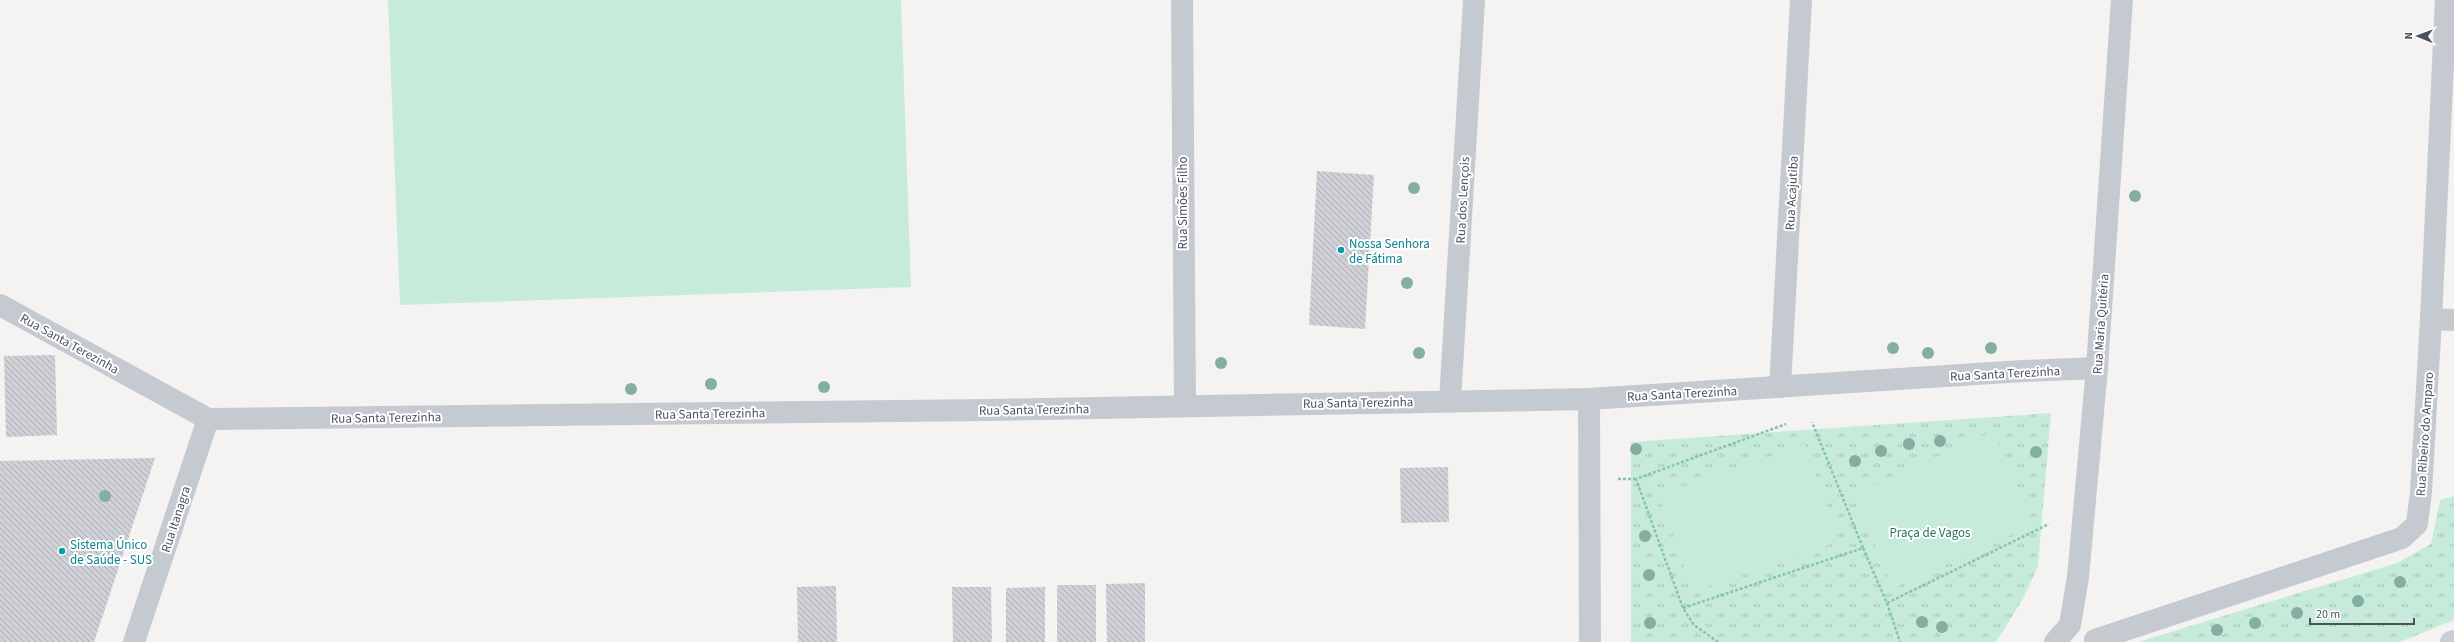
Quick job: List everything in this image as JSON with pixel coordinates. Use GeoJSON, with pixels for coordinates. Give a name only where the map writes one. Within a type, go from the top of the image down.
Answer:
{"type":"FeatureCollection","features":[{"type":"Feature","properties":{"kind":"main road"},"geometry":{"type":"LineString","coordinates":[[2450,642],[2454,641]]}},
{"type":"Feature","properties":{"kind":"street","name":"Rua Simões Filho"},"geometry":{"type":"LineString","coordinates":[[1182,0],[1185,405]]}},
{"type":"Feature","properties":{"kind":"street","name":"Rua dos Lençois"},"geometry":{"type":"LineString","coordinates":[[1450,401],[1474,0]]}},
{"type":"Feature","properties":{"kind":"street","name":"Rua Acajutiba"},"geometry":{"type":"LineString","coordinates":[[1780,387],[1801,0]]}},
{"type":"Feature","properties":{"kind":"street","name":"Rua Maria Quitéria"},"geometry":{"type":"LineString","coordinates":[[2070,626],[2078,577],[2097,368],[2122,0]]}},
{"type":"Feature","properties":{"kind":"street","name":"Rua Ribeiro do Amparo"},"geometry":{"type":"LineString","coordinates":[[2097,641],[2402,538],[2417,524],[2421,492],[2431,319],[2446,0]]}},
{"type":"Feature","properties":{"kind":"street","name":"Rua Santa Terezinha"},"geometry":{"type":"LineString","coordinates":[[0,305],[208,419],[989,410],[1590,398],[1780,387],[2023,370],[2097,368]]}},
{"type":"Feature","properties":{"kind":"street"},"geometry":{"type":"LineString","coordinates":[[2431,319],[2454,320]]}},
{"type":"Feature","properties":{"kind":"street"},"geometry":{"type":"LineString","coordinates":[[1590,398],[1590,642]]}},
{"type":"Feature","properties":{"kind":"street","name":"Rua Itanagra"},"geometry":{"type":"LineString","coordinates":[[134,642],[208,419]]}},
{"type":"Feature","properties":{"kind":"street"},"geometry":{"type":"LineString","coordinates":[[2055,642],[2070,626],[2097,641]]}},
{"type":"Feature","properties":{"kind":"path"},"geometry":{"type":"LineString","coordinates":[[1812,422],[1886,603],[1900,642]]}},
{"type":"Feature","properties":{"kind":"path"},"geometry":{"type":"LineString","coordinates":[[1617,479],[1636,478],[1786,424]]}},
{"type":"Feature","properties":{"kind":"path"},"geometry":{"type":"LineString","coordinates":[[1636,478],[1683,608],[1694,625],[1718,642]]}},
{"type":"Feature","properties":{"kind":"path"},"geometry":{"type":"LineString","coordinates":[[1886,603],[2049,524]]}},
{"type":"Feature","properties":{"kind":"path"},"geometry":{"type":"LineString","coordinates":[[1683,608],[1863,548]]}},
{"type":"Feature","properties":{"kind":"green space"},"geometry":{"type":"Polygon","coordinates":[[[388,0],[901,0],[911,287],[400,305],[388,0]]]}},
{"type":"Feature","properties":{"kind":"green space","name":"Praça de Vagos"},"geometry":{"type":"Polygon","coordinates":[[[2051,413],[2038,566],[2023,599],[1996,642],[1631,642],[1631,442],[2051,413]]]}},
{"type":"Feature","properties":{"kind":"green space"},"geometry":{"type":"Polygon","coordinates":[[[1993,431],[2034,524],[1894,588],[1852,495],[1993,431]]]}},
{"type":"Feature","properties":{"kind":"green space"},"geometry":{"type":"Polygon","coordinates":[[[1805,444],[1839,541],[1693,592],[1659,495],[1805,444]]]}},
{"type":"Feature","properties":{"kind":"green space"},"geometry":{"type":"Polygon","coordinates":[[[2454,496],[2454,620],[2400,642],[2138,642],[2397,563],[2431,544],[2440,500],[2454,496]]]}},
{"type":"Feature","properties":{"kind":"building","name":"Nossa Senhora de Fátima"},"geometry":{"type":"Polygon","coordinates":[[[1317,171],[1374,175],[1365,329],[1309,325],[1317,171]]]}},
{"type":"Feature","properties":{"kind":"building"},"geometry":{"type":"Polygon","coordinates":[[[55,355],[57,435],[6,437],[4,356],[55,355]]]}},
{"type":"Feature","properties":{"kind":"building","name":"Sistema Único de Saúde - SUS"},"geometry":{"type":"Polygon","coordinates":[[[155,458],[94,642],[0,642],[0,461],[155,458]]]}},
{"type":"Feature","properties":{"kind":"building"},"geometry":{"type":"Polygon","coordinates":[[[1448,467],[1449,522],[1401,523],[1400,468],[1448,467]]]}},
{"type":"Feature","properties":{"kind":"building"},"geometry":{"type":"Polygon","coordinates":[[[1145,583],[1145,642],[1107,642],[1106,584],[1145,583]]]}},
{"type":"Feature","properties":{"kind":"building"},"geometry":{"type":"Polygon","coordinates":[[[1057,585],[1096,585],[1096,642],[1057,642],[1057,585]]]}},
{"type":"Feature","properties":{"kind":"building"},"geometry":{"type":"Polygon","coordinates":[[[836,586],[837,642],[798,642],[797,587],[836,586]]]}},
{"type":"Feature","properties":{"kind":"building"},"geometry":{"type":"Polygon","coordinates":[[[952,587],[991,587],[992,642],[953,642],[952,587]]]}},
{"type":"Feature","properties":{"kind":"building"},"geometry":{"type":"Polygon","coordinates":[[[1045,587],[1045,642],[1006,642],[1006,588],[1045,587]]]}},
{"type":"Feature","properties":{"kind":"place","name":"Nossa Senhora de Fátima"},"geometry":{"type":"Point","coordinates":[1341,250]}},
{"type":"Feature","properties":{"kind":"place","name":"Sistema Único de Saúde - SUS"},"geometry":{"type":"Point","coordinates":[62,551]}}]}
